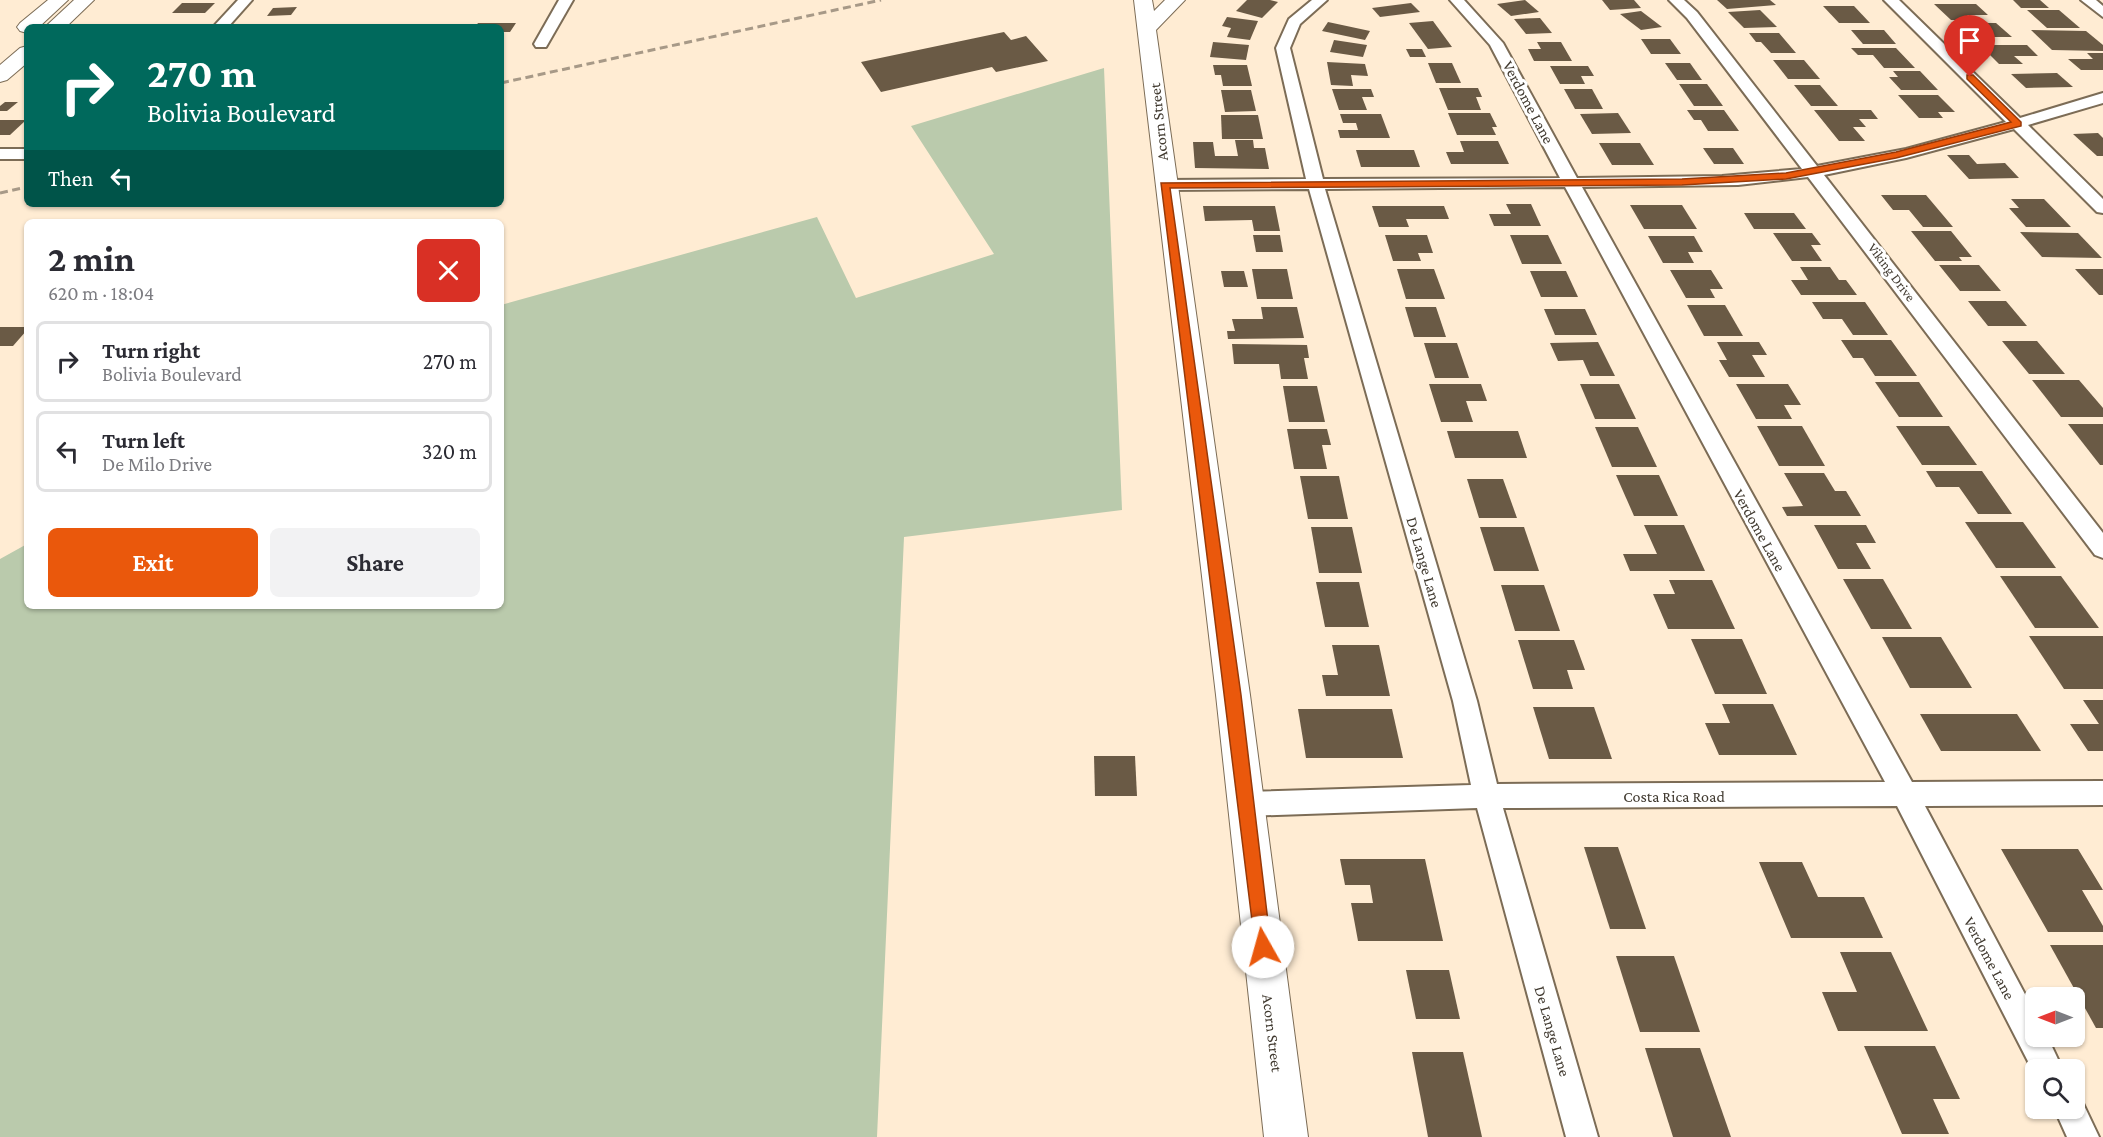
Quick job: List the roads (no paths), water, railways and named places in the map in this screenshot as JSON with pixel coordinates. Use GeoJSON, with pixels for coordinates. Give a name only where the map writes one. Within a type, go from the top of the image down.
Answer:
{"type":"FeatureCollection","features":[{"type":"Feature","properties":{"kind":"street"},"geometry":{"type":"LineString","coordinates":[[31,24],[59,0]]}},
{"type":"Feature","properties":{"kind":"street"},"geometry":{"type":"LineString","coordinates":[[58,24],[86,0]]}},
{"type":"Feature","properties":{"kind":"street"},"geometry":{"type":"LineString","coordinates":[[223,24],[245,0]]}},
{"type":"Feature","properties":{"kind":"street"},"geometry":{"type":"LineString","coordinates":[[541,44],[566,0]]}},
{"type":"Feature","properties":{"kind":"street"},"geometry":{"type":"LineString","coordinates":[[1146,13],[1176,0]]}},
{"type":"Feature","properties":{"kind":"street","name":"De Lange Lane"},"geometry":{"type":"LineString","coordinates":[[1320,0],[1294,22],[1283,48],[1316,185],[1465,700],[1487,796],[1582,1137]]}},
{"type":"Feature","properties":{"kind":"street","name":"Verdome Lane"},"geometry":{"type":"LineString","coordinates":[[1457,0],[1496,42],[1906,796],[2042,1059]]}},
{"type":"Feature","properties":{"kind":"street","name":"Viking Drive"},"geometry":{"type":"LineString","coordinates":[[1676,0],[1692,15],[1814,171],[2103,549]]}},
{"type":"Feature","properties":{"kind":"street"},"geometry":{"type":"LineString","coordinates":[[1891,0],[2103,208]]}},
{"type":"Feature","properties":{"kind":"street"},"geometry":{"type":"LineString","coordinates":[[2088,0],[2103,13]]}},
{"type":"Feature","properties":{"kind":"street","name":"Acorn Street"},"geometry":{"type":"LineString","coordinates":[[1146,13],[1165,185],[1233,695],[1286,1137]]}},
{"type":"Feature","properties":{"kind":"street"},"geometry":{"type":"LineString","coordinates":[[0,50],[24,30]]}},
{"type":"Feature","properties":{"kind":"street"},"geometry":{"type":"LineString","coordinates":[[0,76],[24,55]]}},
{"type":"Feature","properties":{"kind":"street"},"geometry":{"type":"LineString","coordinates":[[1165,185],[1728,181],[1814,171],[1896,155],[2017,124],[2103,98]]}},
{"type":"Feature","properties":{"kind":"street"},"geometry":{"type":"LineString","coordinates":[[0,154],[24,154]]}},
{"type":"Feature","properties":{"kind":"street","name":"Costa Rica Road"},"geometry":{"type":"LineString","coordinates":[[1245,804],[1487,796],[2103,794]]}},
{"type":"Feature","properties":{"kind":"street"},"geometry":{"type":"LineString","coordinates":[[2075,1119],[2084,1137]]}},
{"type":"Feature","properties":{"kind":"railway"},"geometry":{"type":"LineString","coordinates":[[504,82],[881,0]]}},
{"type":"Feature","properties":{"kind":"railway"},"geometry":{"type":"LineString","coordinates":[[0,193],[24,188]]}}]}
